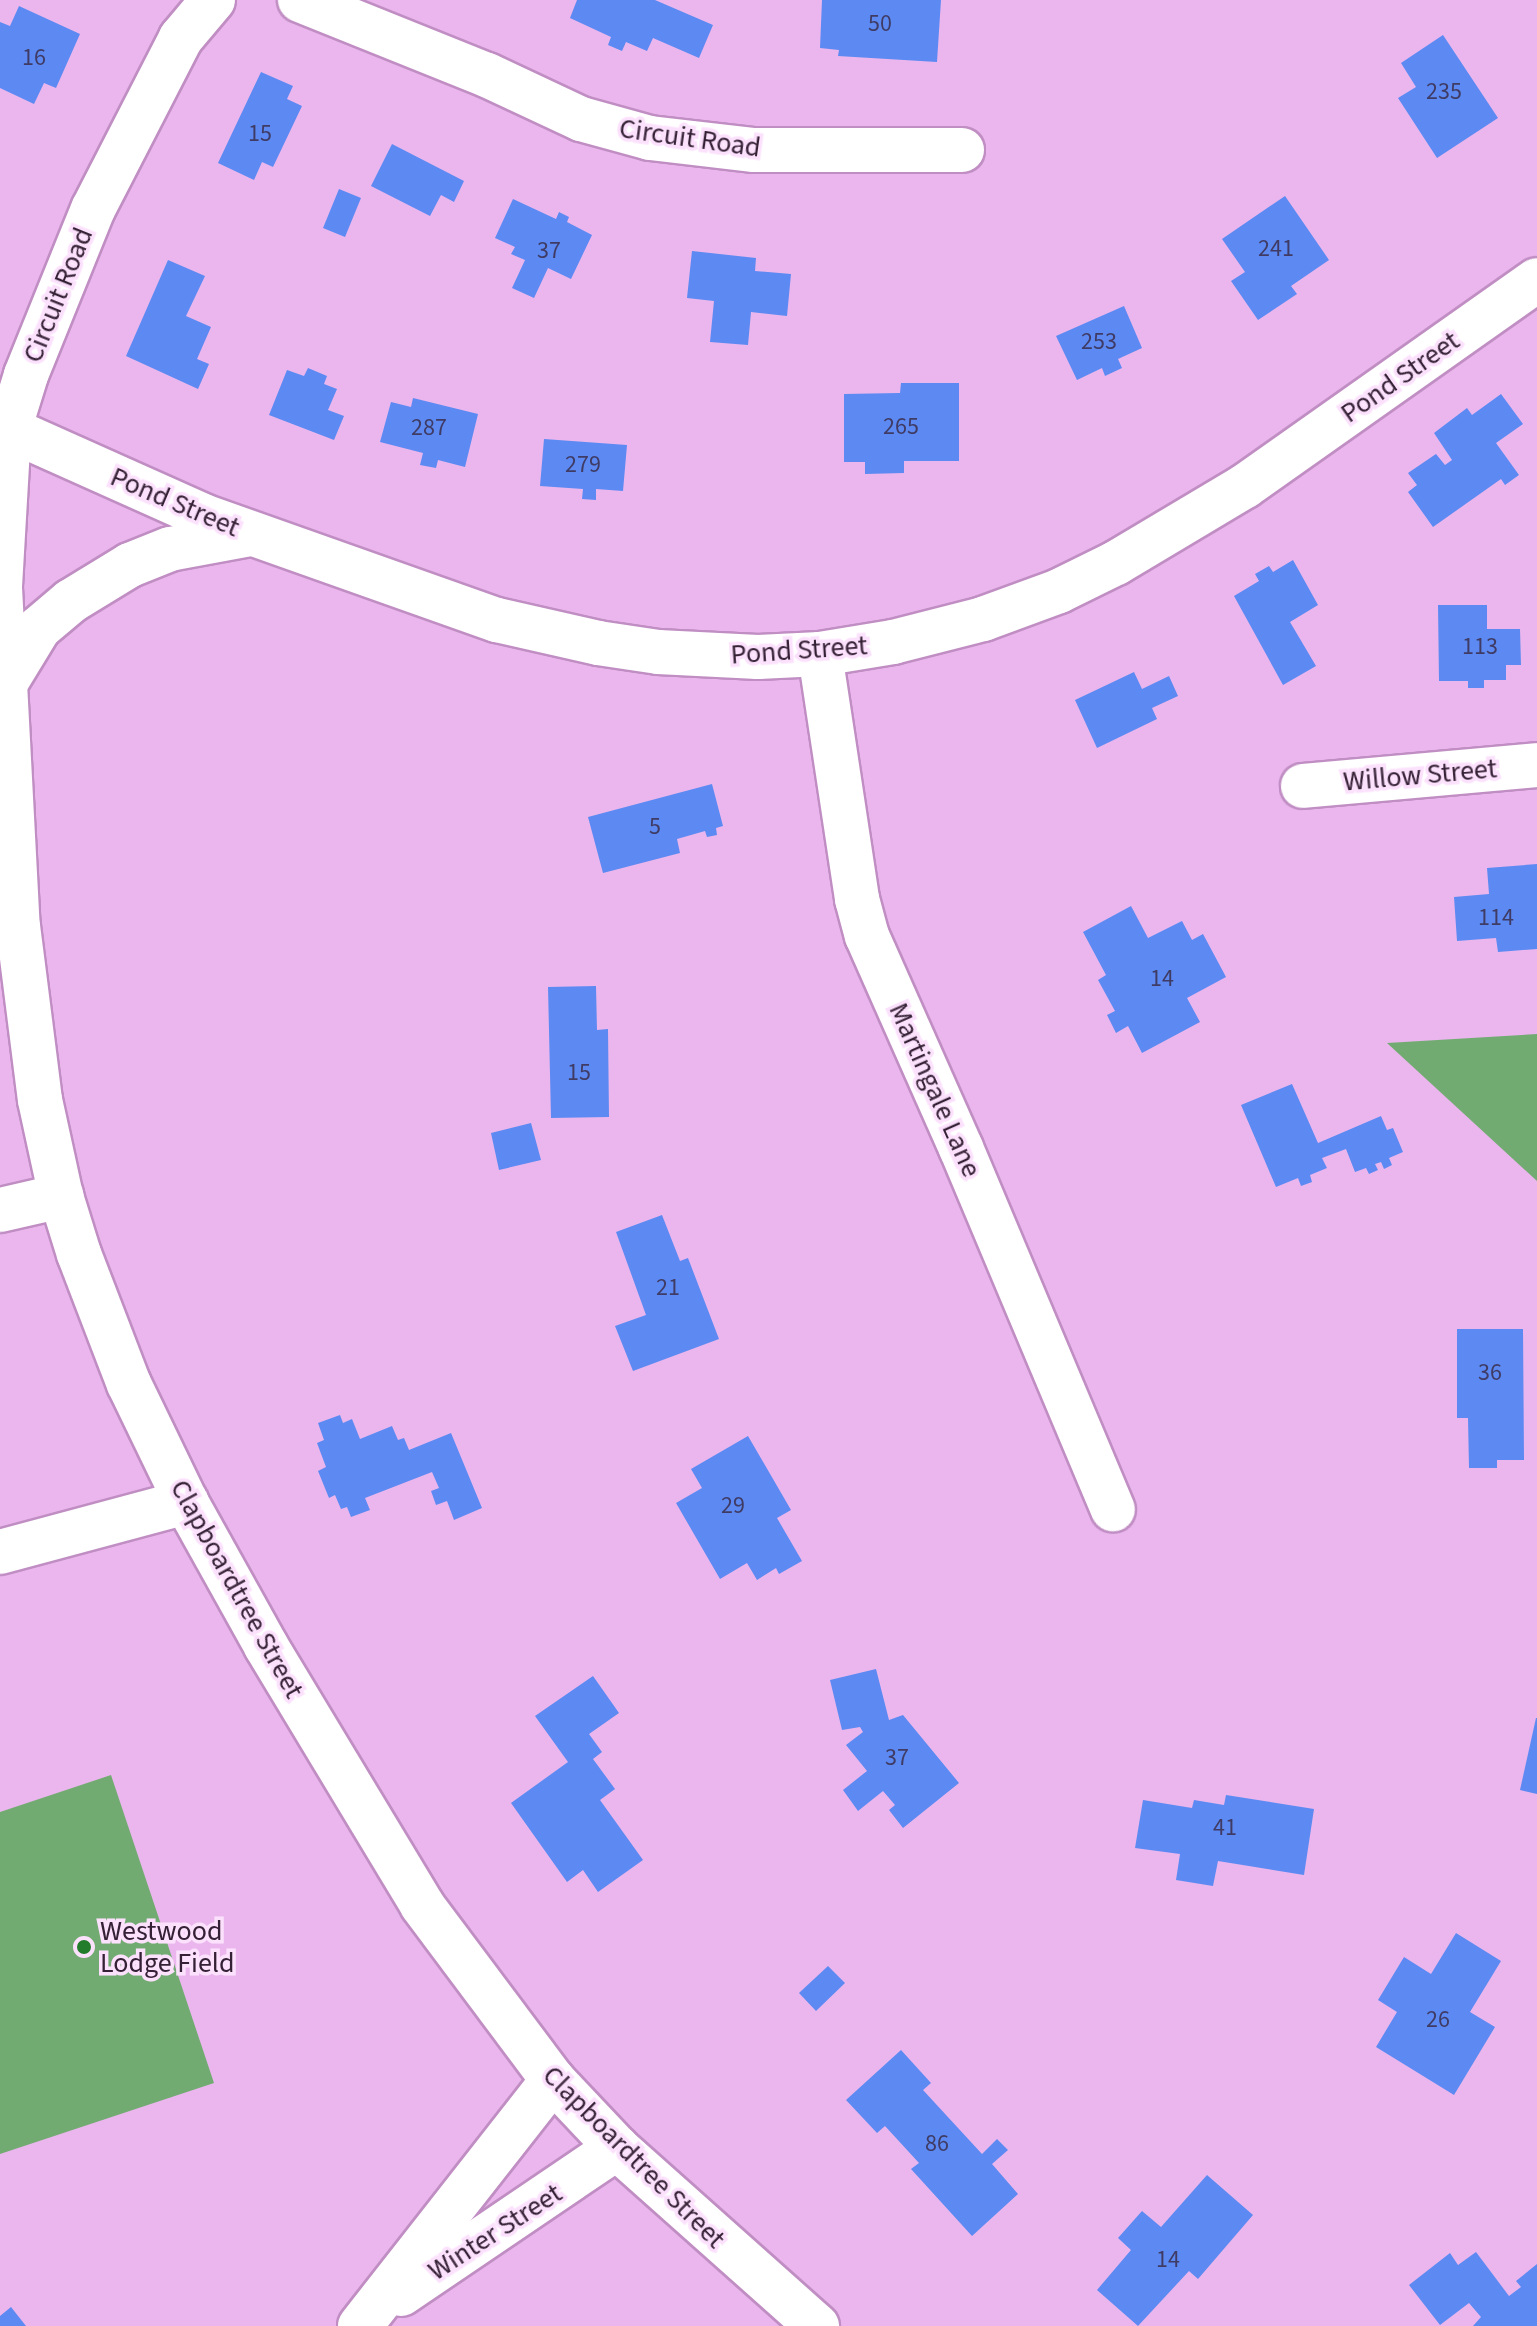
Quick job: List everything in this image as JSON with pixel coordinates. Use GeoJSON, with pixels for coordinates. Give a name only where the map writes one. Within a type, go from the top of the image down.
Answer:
{"type":"FeatureCollection","features":[{"type":"Feature","properties":{"kind":"street","name":"Circuit Road"},"geometry":{"type":"LineString","coordinates":[[4,427],[93,209],[181,38],[213,0]]}},
{"type":"Feature","properties":{"kind":"street","name":"Circuit Road"},"geometry":{"type":"LineString","coordinates":[[300,0],[487,75],[581,119],[650,138],[754,150],[962,150]]}},
{"type":"Feature","properties":{"kind":"street","name":"Pond Street"},"geometry":{"type":"LineString","coordinates":[[4,427],[250,534],[497,620],[598,643],[711,655],[820,654],[893,642],[983,619],[1059,591],[1116,563],[1213,507],[1537,280]]}},
{"type":"Feature","properties":{"kind":"street","name":"Clapboardtree Street"},"geometry":{"type":"LineString","coordinates":[[4,427],[0,588],[9,927],[61,1196],[79,1254],[129,1384],[186,1502],[266,1646],[422,1905],[553,2080],[617,2148],[817,2326]]}},
{"type":"Feature","properties":{"kind":"street"},"geometry":{"type":"LineString","coordinates":[[3,687],[39,628],[71,601],[130,565],[170,549],[250,534]]}},
{"type":"Feature","properties":{"kind":"street","name":"Martingale Lane"},"geometry":{"type":"LineString","coordinates":[[820,654],[857,899],[867,936],[961,1148],[1113,1509]]}},
{"type":"Feature","properties":{"kind":"street","name":"Willow Street"},"geometry":{"type":"LineString","coordinates":[[1303,786],[1537,765]]}},
{"type":"Feature","properties":{"kind":"street"},"geometry":{"type":"LineString","coordinates":[[0,1210],[61,1196]]}},
{"type":"Feature","properties":{"kind":"street"},"geometry":{"type":"LineString","coordinates":[[0,1552],[186,1502]]}},
{"type":"Feature","properties":{"kind":"street","name":"Winter Street"},"geometry":{"type":"LineString","coordinates":[[366,2320],[553,2080]]}},
{"type":"Feature","properties":{"kind":"street","name":"Winter Street"},"geometry":{"type":"LineString","coordinates":[[366,2320],[617,2148]]}},
{"type":"Feature","properties":{"kind":"green space"},"geometry":{"type":"Polygon","coordinates":[[[1537,1034],[1537,1181],[1387,1043],[1537,1034]]]}},
{"type":"Feature","properties":{"kind":"green space","name":"Westwood Lodge Field"},"geometry":{"type":"Polygon","coordinates":[[[111,1775],[214,2083],[0,2154],[0,1812],[111,1775]]]}},
{"type":"Feature","properties":{"kind":"building"},"geometry":{"type":"Polygon","coordinates":[[[577,0],[655,0],[713,25],[699,58],[653,38],[647,51],[626,42],[622,51],[608,45],[611,37],[570,18],[577,0]]]}},
{"type":"Feature","properties":{"kind":"building"},"geometry":{"type":"Polygon","coordinates":[[[822,0],[941,0],[937,62],[838,56],[839,50],[820,48],[822,0]]]}},
{"type":"Feature","properties":{"kind":"building"},"geometry":{"type":"Polygon","coordinates":[[[19,6],[80,34],[56,88],[44,83],[34,104],[0,88],[0,22],[10,26],[19,6]]]}},
{"type":"Feature","properties":{"kind":"building"},"geometry":{"type":"Polygon","coordinates":[[[1443,35],[1498,118],[1437,158],[1398,98],[1416,87],[1401,63],[1443,35]]]}},
{"type":"Feature","properties":{"kind":"building"},"geometry":{"type":"Polygon","coordinates":[[[261,72],[293,86],[287,99],[302,106],[273,167],[262,162],[254,180],[218,163],[261,72]]]}},
{"type":"Feature","properties":{"kind":"building"},"geometry":{"type":"Polygon","coordinates":[[[392,144],[464,181],[454,202],[441,195],[430,216],[371,186],[392,144]]]}},
{"type":"Feature","properties":{"kind":"building"},"geometry":{"type":"Polygon","coordinates":[[[339,189],[361,198],[345,237],[323,228],[339,189]]]}},
{"type":"Feature","properties":{"kind":"building"},"geometry":{"type":"Polygon","coordinates":[[[1285,196],[1329,260],[1291,286],[1297,294],[1258,320],[1231,281],[1245,272],[1222,239],[1285,196]]]}},
{"type":"Feature","properties":{"kind":"building"},"geometry":{"type":"Polygon","coordinates":[[[513,199],[556,219],[559,212],[569,217],[567,222],[592,235],[571,279],[548,268],[534,298],[512,288],[525,260],[511,254],[515,247],[495,238],[513,199]]]}},
{"type":"Feature","properties":{"kind":"building"},"geometry":{"type":"Polygon","coordinates":[[[692,251],[756,258],[755,271],[791,274],[787,316],[751,312],[748,345],[710,342],[714,301],[687,298],[692,251]]]}},
{"type":"Feature","properties":{"kind":"building"},"geometry":{"type":"Polygon","coordinates":[[[168,260],[205,276],[186,316],[211,327],[197,359],[209,364],[198,389],[126,356],[168,260]]]}},
{"type":"Feature","properties":{"kind":"building"},"geometry":{"type":"Polygon","coordinates":[[[1124,306],[1142,348],[1118,359],[1122,368],[1105,376],[1102,368],[1077,380],[1056,336],[1124,306]]]}},
{"type":"Feature","properties":{"kind":"building"},"geometry":{"type":"Polygon","coordinates":[[[308,368],[327,376],[324,384],[337,389],[328,410],[344,416],[334,440],[269,415],[287,370],[304,376],[308,368]]]}},
{"type":"Feature","properties":{"kind":"building"},"geometry":{"type":"Polygon","coordinates":[[[901,383],[959,383],[959,461],[904,461],[904,473],[865,474],[865,462],[844,462],[844,394],[900,393],[901,383]]]}},
{"type":"Feature","properties":{"kind":"building"},"geometry":{"type":"Polygon","coordinates":[[[1501,394],[1523,424],[1496,443],[1519,475],[1505,485],[1501,479],[1433,527],[1408,492],[1417,485],[1408,473],[1436,454],[1445,465],[1452,460],[1434,433],[1467,408],[1472,415],[1501,394]]]}},
{"type":"Feature","properties":{"kind":"building"},"geometry":{"type":"Polygon","coordinates":[[[413,398],[478,414],[465,467],[438,460],[436,468],[420,465],[423,453],[380,442],[391,402],[411,407],[413,398]]]}},
{"type":"Feature","properties":{"kind":"building"},"geometry":{"type":"Polygon","coordinates":[[[544,439],[627,445],[623,491],[596,489],[596,500],[582,499],[583,489],[540,486],[544,439]]]}},
{"type":"Feature","properties":{"kind":"building"},"geometry":{"type":"Polygon","coordinates":[[[1293,560],[1318,605],[1290,622],[1316,666],[1283,685],[1234,596],[1259,581],[1255,574],[1269,566],[1273,572],[1293,560]]]}},
{"type":"Feature","properties":{"kind":"building"},"geometry":{"type":"Polygon","coordinates":[[[1438,605],[1487,605],[1487,629],[1520,629],[1521,665],[1506,665],[1506,680],[1484,680],[1484,688],[1468,688],[1468,681],[1439,681],[1438,605]]]}},
{"type":"Feature","properties":{"kind":"building"},"geometry":{"type":"Polygon","coordinates":[[[1134,672],[1142,689],[1169,676],[1178,696],[1152,708],[1157,719],[1097,748],[1075,700],[1134,672]]]}},
{"type":"Feature","properties":{"kind":"building"},"geometry":{"type":"Polygon","coordinates":[[[712,784],[723,826],[716,828],[717,835],[707,837],[705,831],[677,839],[680,853],[603,873],[588,817],[712,784]]]}},
{"type":"Feature","properties":{"kind":"building"},"geometry":{"type":"Polygon","coordinates":[[[1537,864],[1537,949],[1498,952],[1496,938],[1457,941],[1454,897],[1489,894],[1487,868],[1537,864]]]}},
{"type":"Feature","properties":{"kind":"building"},"geometry":{"type":"Polygon","coordinates":[[[1131,906],[1148,938],[1182,921],[1192,940],[1203,934],[1226,977],[1187,998],[1200,1022],[1142,1053],[1128,1026],[1116,1033],[1107,1015],[1115,1011],[1098,980],[1106,975],[1083,932],[1131,906]]]}},
{"type":"Feature","properties":{"kind":"building"},"geometry":{"type":"Polygon","coordinates":[[[596,986],[597,1030],[608,1029],[609,1117],[551,1118],[548,987],[596,986]]]}},
{"type":"Feature","properties":{"kind":"building"},"geometry":{"type":"Polygon","coordinates":[[[1292,1084],[1318,1143],[1381,1116],[1387,1130],[1393,1128],[1403,1152],[1389,1158],[1392,1165],[1384,1169],[1381,1162],[1375,1164],[1378,1170],[1369,1174],[1366,1168],[1355,1172],[1346,1149],[1322,1158],[1327,1168],[1310,1175],[1312,1182],[1301,1186],[1298,1178],[1276,1187],[1241,1105],[1292,1084]]]}},
{"type":"Feature","properties":{"kind":"building"},"geometry":{"type":"Polygon","coordinates":[[[531,1123],[541,1160],[499,1170],[491,1133],[531,1123]]]}},
{"type":"Feature","properties":{"kind":"building"},"geometry":{"type":"Polygon","coordinates":[[[662,1215],[680,1261],[688,1258],[719,1339],[633,1371],[615,1326],[646,1315],[616,1232],[662,1215]]]}},
{"type":"Feature","properties":{"kind":"building"},"geometry":{"type":"Polygon","coordinates":[[[1457,1329],[1523,1329],[1524,1460],[1497,1460],[1497,1468],[1469,1468],[1468,1418],[1457,1418],[1457,1329]]]}},
{"type":"Feature","properties":{"kind":"building"},"geometry":{"type":"Polygon","coordinates":[[[340,1415],[343,1423],[352,1419],[360,1439],[392,1426],[398,1440],[404,1438],[409,1450],[451,1433],[482,1508],[454,1520],[447,1501],[436,1505],[431,1491],[439,1488],[432,1472],[365,1498],[370,1510],[351,1517],[347,1507],[341,1509],[335,1495],[329,1498],[318,1471],[326,1467],[317,1443],[324,1440],[318,1423],[340,1415]]]}},
{"type":"Feature","properties":{"kind":"building"},"geometry":{"type":"Polygon","coordinates":[[[748,1436],[791,1510],[777,1518],[802,1561],[779,1574],[776,1568],[757,1580],[747,1563],[720,1579],[676,1503],[702,1488],[691,1469],[748,1436]]]}},
{"type":"Feature","properties":{"kind":"building"},"geometry":{"type":"Polygon","coordinates":[[[876,1669],[889,1720],[903,1715],[959,1783],[903,1828],[889,1810],[895,1805],[883,1791],[858,1811],[843,1790],[867,1771],[846,1745],[863,1732],[860,1727],[842,1730],[830,1680],[876,1669]]]}},
{"type":"Feature","properties":{"kind":"building"},"geometry":{"type":"Polygon","coordinates":[[[593,1676],[619,1713],[589,1734],[602,1752],[593,1759],[615,1789],[600,1800],[643,1860],[598,1892],[583,1870],[567,1882],[511,1803],[568,1762],[535,1716],[593,1676]]]}},
{"type":"Feature","properties":{"kind":"building"},"geometry":{"type":"Polygon","coordinates":[[[1537,1718],[1537,1794],[1520,1790],[1537,1718]]]}},
{"type":"Feature","properties":{"kind":"building"},"geometry":{"type":"Polygon","coordinates":[[[1226,1795],[1314,1809],[1304,1875],[1218,1861],[1213,1886],[1176,1880],[1180,1854],[1135,1848],[1143,1800],[1192,1808],[1194,1800],[1224,1805],[1226,1795]]]}},
{"type":"Feature","properties":{"kind":"building"},"geometry":{"type":"Polygon","coordinates":[[[1456,1933],[1501,1961],[1470,2012],[1495,2027],[1454,2095],[1376,2047],[1397,2012],[1378,2000],[1404,1957],[1431,1974],[1456,1933]]]}},
{"type":"Feature","properties":{"kind":"building"},"geometry":{"type":"Polygon","coordinates":[[[828,1966],[845,1983],[816,2011],[799,1993],[828,1966]]]}},
{"type":"Feature","properties":{"kind":"building"},"geometry":{"type":"Polygon","coordinates":[[[901,2050],[931,2083],[923,2090],[982,2154],[997,2139],[1008,2150],[992,2164],[1018,2194],[972,2236],[911,2169],[919,2163],[885,2126],[877,2133],[846,2100],[901,2050]]]}},
{"type":"Feature","properties":{"kind":"building"},"geometry":{"type":"Polygon","coordinates":[[[1207,2175],[1253,2215],[1198,2279],[1189,2271],[1138,2326],[1097,2290],[1131,2250],[1118,2238],[1142,2211],[1161,2227],[1207,2175]]]}},
{"type":"Feature","properties":{"kind":"building"},"geometry":{"type":"Polygon","coordinates":[[[1476,2252],[1509,2296],[1521,2287],[1516,2281],[1537,2264],[1537,2326],[1473,2326],[1481,2317],[1469,2303],[1440,2325],[1409,2285],[1450,2253],[1458,2265],[1476,2252]]]}},
{"type":"Feature","properties":{"kind":"building"},"geometry":{"type":"Polygon","coordinates":[[[11,2307],[26,2326],[0,2326],[0,2316],[11,2307]]]}},
{"type":"Feature","properties":{"kind":"place","name":"Westwood Lodge Field"},"geometry":{"type":"Point","coordinates":[84,1947]}}]}
